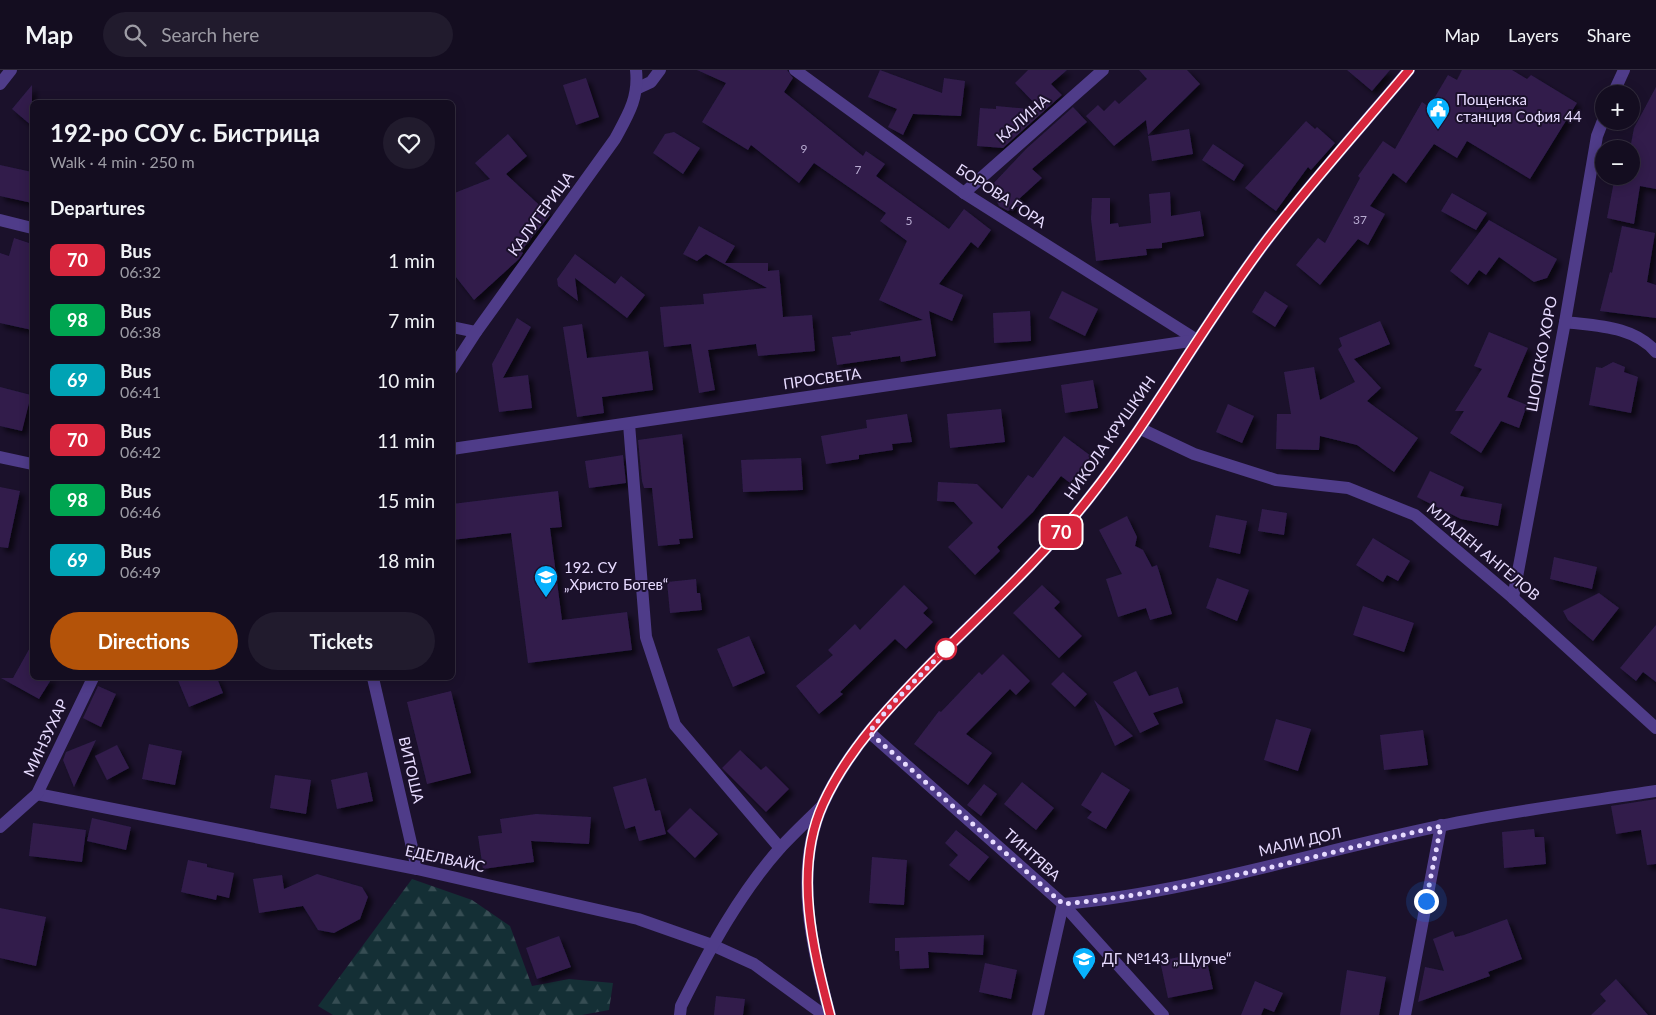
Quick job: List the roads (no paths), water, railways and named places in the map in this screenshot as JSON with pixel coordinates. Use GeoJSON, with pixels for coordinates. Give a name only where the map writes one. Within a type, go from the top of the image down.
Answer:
{"type":"FeatureCollection","features":[{"type":"Feature","properties":{"kind":"street"},"geometry":{"type":"LineString","coordinates":[[0,84],[11,70]]}},
{"type":"Feature","properties":{"kind":"street","name":"КАЛУГЕРИЦА"},"geometry":{"type":"LineString","coordinates":[[455,364],[476,332],[615,139],[631,109],[638,88],[636,70]]}},
{"type":"Feature","properties":{"kind":"street"},"geometry":{"type":"LineString","coordinates":[[638,88],[651,82],[660,70]]}},
{"type":"Feature","properties":{"kind":"street","name":"БОРОВА ГОРА"},"geometry":{"type":"LineString","coordinates":[[795,70],[964,193],[1197,340]]}},
{"type":"Feature","properties":{"kind":"street","name":"КАЛИНА"},"geometry":{"type":"LineString","coordinates":[[964,193],[1103,70]]}},
{"type":"Feature","properties":{"kind":"street","name":"НИКОЛА КРУШКИН"},"geometry":{"type":"LineString","coordinates":[[830,1015],[816,962],[809,903],[808,857],[822,806],[842,769],[891,705],[1058,536],[1089,498],[1141,429],[1197,340],[1268,239],[1409,70]]}},
{"type":"Feature","properties":{"kind":"street"},"geometry":{"type":"LineString","coordinates":[[1617,85],[1624,70]]}},
{"type":"Feature","properties":{"kind":"street","name":"ШОПСКО ХОРО"},"geometry":{"type":"LineString","coordinates":[[1514,598],[1599,130]]}},
{"type":"Feature","properties":{"kind":"street"},"geometry":{"type":"LineString","coordinates":[[0,220],[30,228]]}},
{"type":"Feature","properties":{"kind":"street"},"geometry":{"type":"LineString","coordinates":[[1565,322],[1617,328],[1647,342],[1656,352]]}},
{"type":"Feature","properties":{"kind":"street"},"geometry":{"type":"LineString","coordinates":[[455,328],[476,332]]}},
{"type":"Feature","properties":{"kind":"street","name":"ПРОСВЕТА"},"geometry":{"type":"LineString","coordinates":[[455,449],[1197,340]]}},
{"type":"Feature","properties":{"kind":"street"},"geometry":{"type":"LineString","coordinates":[[629,424],[646,638],[675,725],[780,848]]}},
{"type":"Feature","properties":{"kind":"street","name":"МЛАДЕН АНГЕЛОВ"},"geometry":{"type":"LineString","coordinates":[[1141,429],[1194,454],[1267,477],[1348,488],[1415,515],[1514,598],[1656,728]]}},
{"type":"Feature","properties":{"kind":"street"},"geometry":{"type":"LineString","coordinates":[[0,457],[30,464]]}},
{"type":"Feature","properties":{"kind":"street","name":"МИНЗУХАР"},"geometry":{"type":"LineString","coordinates":[[0,827],[37,794],[92,680]]}},
{"type":"Feature","properties":{"kind":"street","name":"ВИТОША"},"geometry":{"type":"LineString","coordinates":[[373,680],[417,869]]}},
{"type":"Feature","properties":{"kind":"street","name":"ТИНТЯВА"},"geometry":{"type":"LineString","coordinates":[[869,732],[1063,904],[1163,1015]]}},
{"type":"Feature","properties":{"kind":"street","name":"МАЛИ ДОЛ"},"geometry":{"type":"LineString","coordinates":[[1063,904],[1113,899],[1218,878],[1441,826],[1656,790]]}},
{"type":"Feature","properties":{"kind":"street","name":"ЕДЕЛВАЙС"},"geometry":{"type":"LineString","coordinates":[[37,794],[417,869],[638,919],[712,945],[754,964],[824,1015]]}},
{"type":"Feature","properties":{"kind":"street"},"geometry":{"type":"LineString","coordinates":[[680,1015],[681,1006],[730,914],[780,848],[822,806]]}},
{"type":"Feature","properties":{"kind":"street"},"geometry":{"type":"LineString","coordinates":[[1405,1015],[1441,826]]}},
{"type":"Feature","properties":{"kind":"street"},"geometry":{"type":"LineString","coordinates":[[1038,1015],[1063,904]]}},
{"type":"Feature","properties":{"kind":"place","name":"Пощенска станция София 44"},"geometry":{"type":"Point","coordinates":[1438,130]}},
{"type":"Feature","properties":{"kind":"place","name":"192. СУ „Христо Ботев“"},"geometry":{"type":"Point","coordinates":[546,598]}},
{"type":"Feature","properties":{"kind":"place","name":"ДГ №143 „Щурче“"},"geometry":{"type":"Point","coordinates":[1084,980]}}]}
